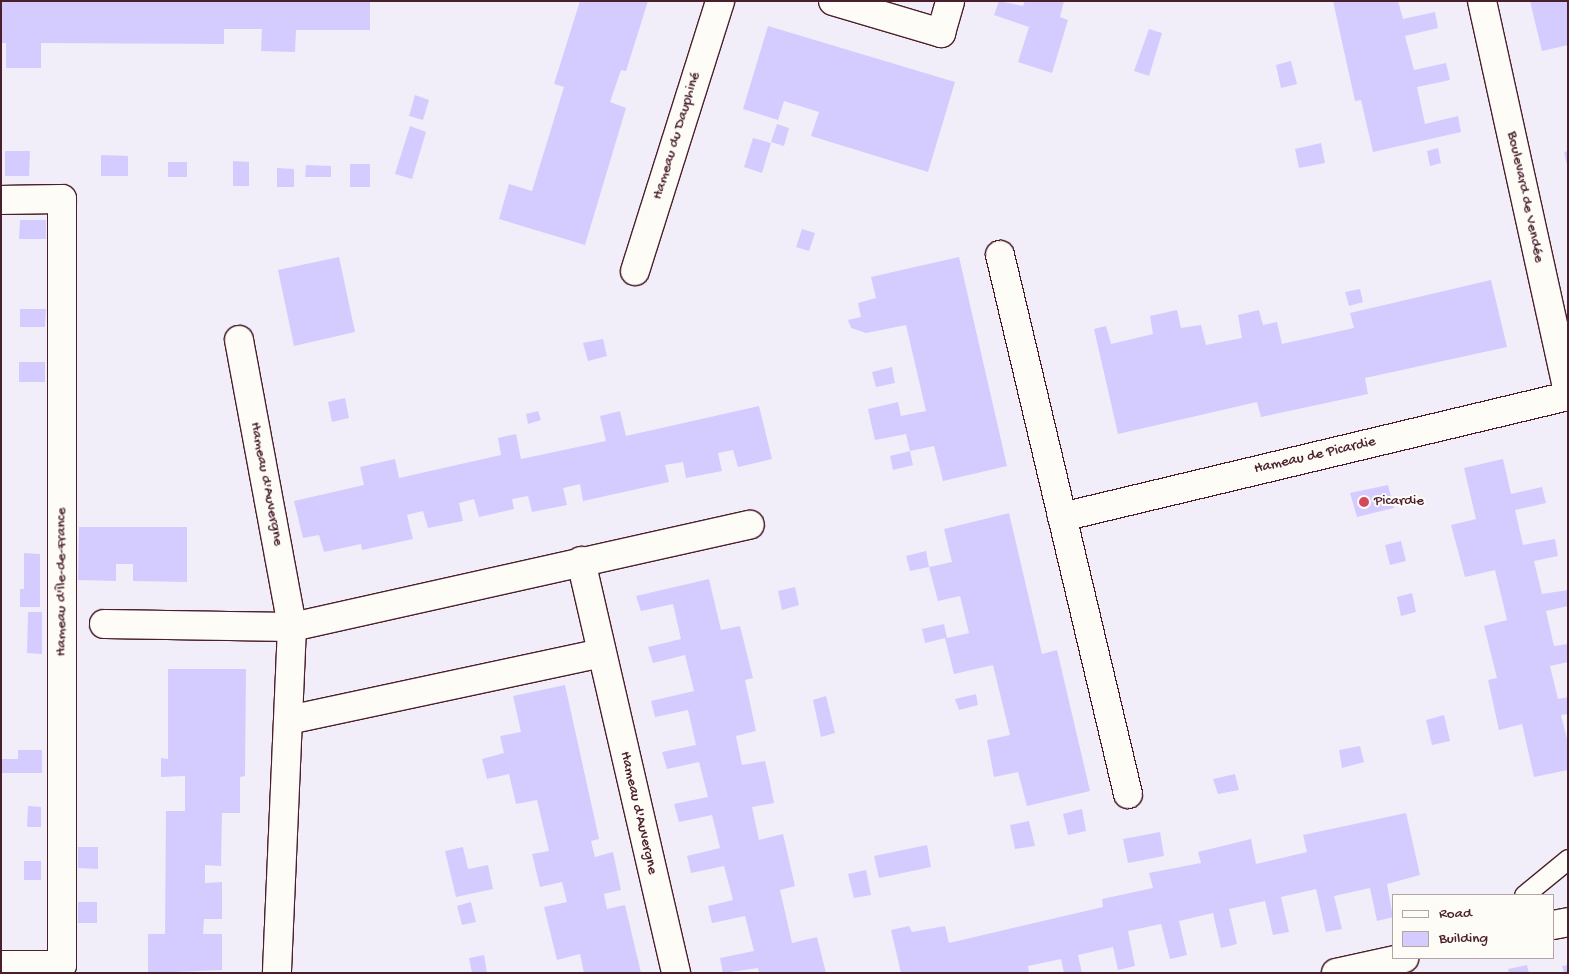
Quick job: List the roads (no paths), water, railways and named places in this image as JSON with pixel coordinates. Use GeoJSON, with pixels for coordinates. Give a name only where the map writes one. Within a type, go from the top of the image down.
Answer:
{"type":"FeatureCollection","features":[{"type":"Feature","properties":{"kind":"street","name":"Hameau du Dauphiné"},"geometry":{"type":"LineString","coordinates":[[635,271],[720,1]]}},
{"type":"Feature","properties":{"kind":"street"},"geometry":{"type":"LineString","coordinates":[[833,1],[941,32],[950,1]]}},
{"type":"Feature","properties":{"kind":"street","name":"Boulevard de Vendée"},"geometry":{"type":"LineString","coordinates":[[1482,1],[1568,395]]}},
{"type":"Feature","properties":{"kind":"street","name":"Hameau d'Île-de-France"},"geometry":{"type":"LineString","coordinates":[[1,200],[62,199],[62,965],[1,965]]}},
{"type":"Feature","properties":{"kind":"street"},"geometry":{"type":"LineString","coordinates":[[1000,256],[1128,794]]}},
{"type":"Feature","properties":{"kind":"street","name":"Hameau d'Auvergne"},"geometry":{"type":"LineString","coordinates":[[239,340],[292,627],[277,973]]}},
{"type":"Feature","properties":{"kind":"street","name":"Hameau de Picardie"},"geometry":{"type":"LineString","coordinates":[[1062,517],[1568,395]]}},
{"type":"Feature","properties":{"kind":"street"},"geometry":{"type":"LineString","coordinates":[[104,624],[292,627],[581,561],[750,525]]}},
{"type":"Feature","properties":{"kind":"street","name":"Hameau d'Auvergne"},"geometry":{"type":"LineString","coordinates":[[581,561],[676,973]]}},
{"type":"Feature","properties":{"kind":"street"},"geometry":{"type":"LineString","coordinates":[[289,720],[601,653]]}},
{"type":"Feature","properties":{"kind":"street"},"geometry":{"type":"LineString","coordinates":[[1554,925],[1568,922]]}},
{"type":"Feature","properties":{"kind":"street"},"geometry":{"type":"LineString","coordinates":[[1336,973],[1399,959]]}},
{"type":"Feature","properties":{"kind":"lane"},"geometry":{"type":"LineString","coordinates":[[1525,894],[1568,859]]}},
{"type":"Feature","properties":{"kind":"place","name":"Picardie"},"geometry":{"type":"Point","coordinates":[1364,502]}}]}
